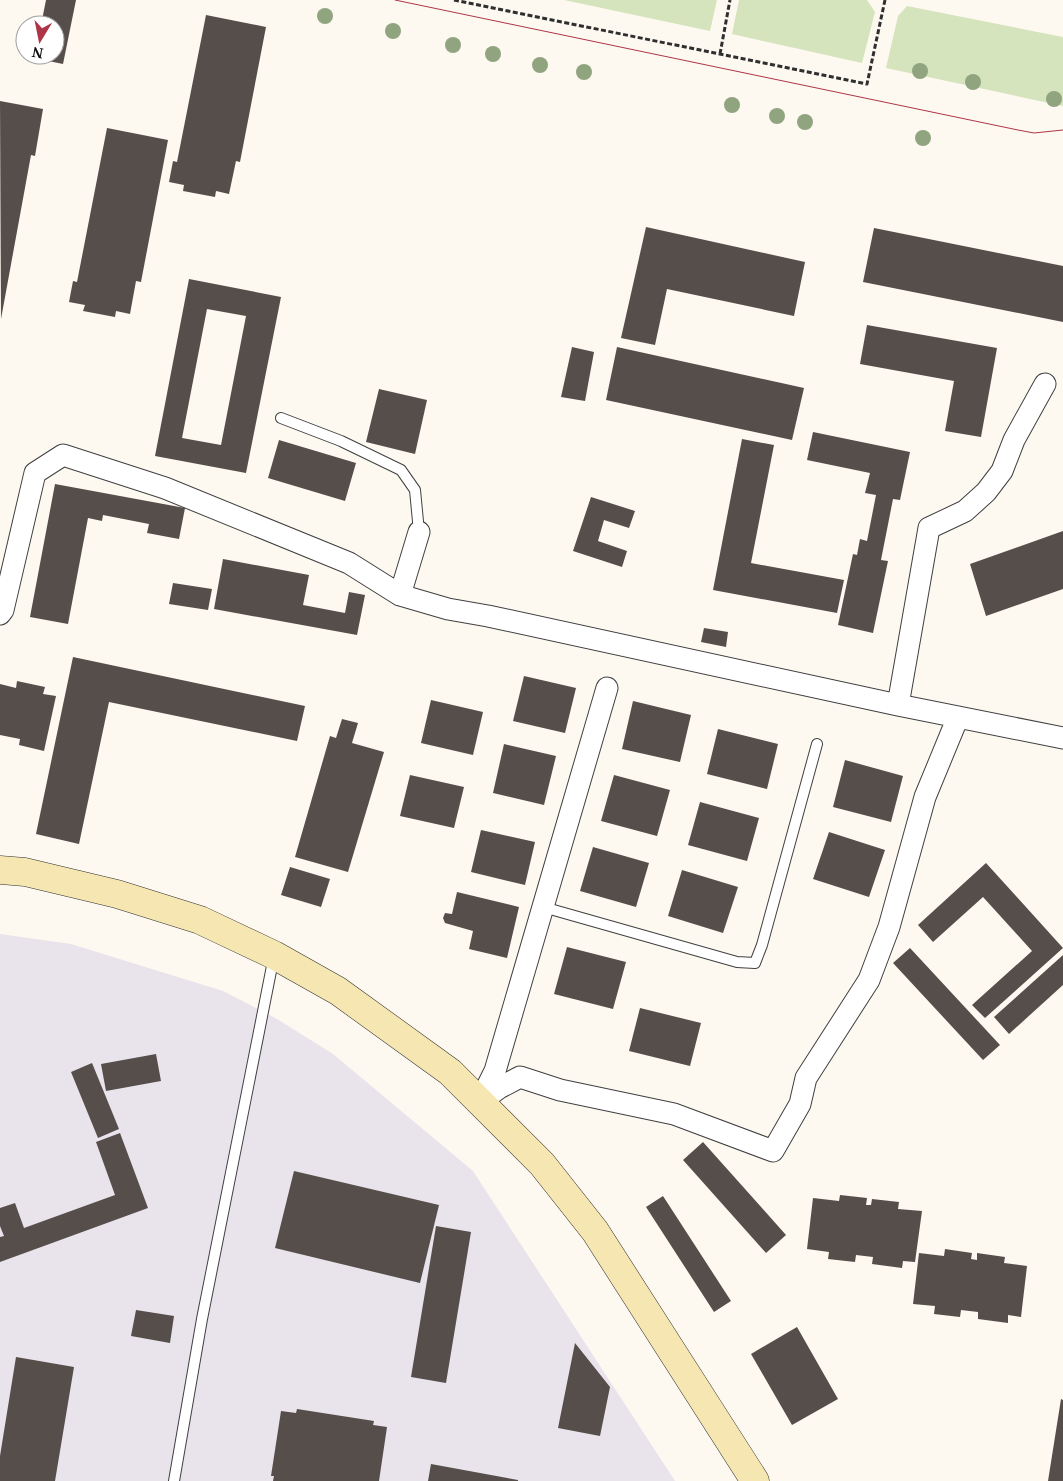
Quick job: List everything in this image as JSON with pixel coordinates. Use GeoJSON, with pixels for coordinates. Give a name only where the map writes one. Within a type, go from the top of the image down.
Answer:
{"type":"FeatureCollection","features":[{"type":"Feature","properties":{"kind":"main road"},"geometry":{"type":"LineString","coordinates":[[0,870],[25,872],[117,894],[200,920],[274,955],[338,991],[406,1038],[450,1072],[542,1164],[595,1230],[755,1481]]}},
{"type":"Feature","properties":{"kind":"street"},"geometry":{"type":"LineString","coordinates":[[898,705],[929,528],[965,511],[986,492],[1002,471],[1014,440],[1045,384]]}},
{"type":"Feature","properties":{"kind":"street"},"geometry":{"type":"LineString","coordinates":[[0,614],[3,610],[35,473],[64,455],[165,488],[348,563],[400,595],[448,609],[898,705],[1063,738]]}},
{"type":"Feature","properties":{"kind":"street"},"geometry":{"type":"LineString","coordinates":[[400,595],[419,532]]}},
{"type":"Feature","properties":{"kind":"street"},"geometry":{"type":"LineString","coordinates":[[480,1102],[495,1071],[607,688]]}},
{"type":"Feature","properties":{"kind":"street"},"geometry":{"type":"LineString","coordinates":[[480,1102],[499,1088],[520,1077],[560,1090],[674,1114],[773,1151],[800,1104],[806,1078],[869,980],[889,927],[925,797],[958,717]]}},
{"type":"Feature","properties":{"kind":"lane"},"geometry":{"type":"LineString","coordinates":[[281,418],[341,441],[401,470],[415,490],[419,532]]}},
{"type":"Feature","properties":{"kind":"lane"},"geometry":{"type":"LineString","coordinates":[[543,907],[737,962],[755,962],[762,945],[817,744]]}},
{"type":"Feature","properties":{"kind":"lane"},"geometry":{"type":"LineString","coordinates":[[174,1481],[202,1319],[274,955]]}},
{"type":"Feature","properties":{"kind":"path"},"geometry":{"type":"LineString","coordinates":[[454,0],[868,84],[885,0]]}},
{"type":"Feature","properties":{"kind":"path"},"geometry":{"type":"LineString","coordinates":[[720,54],[730,0]]}},
{"type":"Feature","properties":{"kind":"shaded area"},"geometry":{"type":"Polygon","coordinates":[[[0,934],[71,944],[223,991],[277,1019],[333,1054],[473,1171],[675,1481],[0,1481],[0,934]]]}},
{"type":"Feature","properties":{"kind":"green space"},"geometry":{"type":"Polygon","coordinates":[[[564,0],[717,0],[710,31],[564,0]]]}},
{"type":"Feature","properties":{"kind":"green space"},"geometry":{"type":"Polygon","coordinates":[[[739,0],[867,0],[875,12],[862,63],[732,34],[739,0]]]}},
{"type":"Feature","properties":{"kind":"green space"},"geometry":{"type":"Polygon","coordinates":[[[907,6],[1063,37],[1063,106],[886,68],[898,16],[907,6]]]}},
{"type":"Feature","properties":{"kind":"building"},"geometry":{"type":"Polygon","coordinates":[[[46,0],[76,0],[65,54],[65,15],[43,15],[46,0]]]}},
{"type":"Feature","properties":{"kind":"building"},"geometry":{"type":"Polygon","coordinates":[[[206,15],[266,27],[240,162],[236,161],[229,194],[216,191],[215,197],[183,191],[184,185],[169,182],[173,161],[177,162],[206,15]]]}},
{"type":"Feature","properties":{"kind":"building"},"geometry":{"type":"Polygon","coordinates":[[[0,101],[43,109],[35,156],[31,155],[1,319],[0,101]]]}},
{"type":"Feature","properties":{"kind":"building"},"geometry":{"type":"Polygon","coordinates":[[[107,128],[168,140],[141,282],[136,281],[130,314],[116,311],[115,317],[83,311],[85,305],[69,302],[73,281],[77,282],[107,128]]]}},
{"type":"Feature","properties":{"kind":"building"},"geometry":{"type":"Polygon","coordinates":[[[646,227],[805,262],[794,316],[667,289],[655,345],[621,338],[646,227]]]}},
{"type":"Feature","properties":{"kind":"building"},"geometry":{"type":"Polygon","coordinates":[[[874,228],[1063,266],[1063,322],[863,282],[874,228]]]}},
{"type":"Feature","properties":{"kind":"building"},"geometry":{"type":"Polygon","coordinates":[[[189,279],[281,297],[246,473],[155,456],[189,279]],[[207,309],[182,438],[221,445],[246,316],[207,309]]]}},
{"type":"Feature","properties":{"kind":"building"},"geometry":{"type":"Polygon","coordinates":[[[867,325],[997,348],[981,437],[945,431],[954,381],[860,364],[867,325]]]}},
{"type":"Feature","properties":{"kind":"building"},"geometry":{"type":"Polygon","coordinates":[[[572,347],[594,352],[585,401],[561,397],[572,347]]]}},
{"type":"Feature","properties":{"kind":"building"},"geometry":{"type":"Polygon","coordinates":[[[617,347],[804,388],[792,440],[606,400],[617,347]]]}},
{"type":"Feature","properties":{"kind":"building"},"geometry":{"type":"Polygon","coordinates":[[[379,389],[427,400],[415,454],[366,442],[379,389]]]}},
{"type":"Feature","properties":{"kind":"building"},"geometry":{"type":"Polygon","coordinates":[[[813,432],[910,452],[900,500],[893,499],[881,560],[888,561],[873,633],[838,625],[853,554],[857,555],[860,539],[867,541],[876,495],[865,493],[870,473],[807,460],[813,432]]]}},
{"type":"Feature","properties":{"kind":"building"},"geometry":{"type":"Polygon","coordinates":[[[742,439],[774,445],[751,563],[844,580],[837,613],[713,590],[742,439]]]}},
{"type":"Feature","properties":{"kind":"building"},"geometry":{"type":"Polygon","coordinates":[[[279,440],[356,463],[345,501],[268,478],[279,440]]]}},
{"type":"Feature","properties":{"kind":"building"},"geometry":{"type":"Polygon","coordinates":[[[55,484],[185,508],[179,539],[147,533],[149,524],[103,515],[102,521],[88,518],[68,624],[30,617],[55,484]]]}},
{"type":"Feature","properties":{"kind":"building"},"geometry":{"type":"Polygon","coordinates":[[[591,497],[635,511],[629,528],[604,520],[598,541],[627,551],[622,567],[573,551],[591,497]]]}},
{"type":"Feature","properties":{"kind":"building"},"geometry":{"type":"Polygon","coordinates":[[[1063,531],[1063,589],[986,616],[970,564],[1063,531]]]}},
{"type":"Feature","properties":{"kind":"building"},"geometry":{"type":"Polygon","coordinates":[[[223,559],[309,575],[303,605],[345,613],[349,592],[365,595],[357,635],[214,609],[223,559]]]}},
{"type":"Feature","properties":{"kind":"building"},"geometry":{"type":"Polygon","coordinates":[[[173,583],[212,589],[208,610],[169,604],[173,583]]]}},
{"type":"Feature","properties":{"kind":"building"},"geometry":{"type":"Polygon","coordinates":[[[704,628],[728,632],[726,647],[701,642],[704,628]]]}},
{"type":"Feature","properties":{"kind":"building"},"geometry":{"type":"Polygon","coordinates":[[[73,657],[305,706],[297,741],[109,702],[79,844],[36,834],[73,657]]]}},
{"type":"Feature","properties":{"kind":"building"},"geometry":{"type":"Polygon","coordinates":[[[524,676],[576,688],[565,733],[513,721],[524,676]]]}},
{"type":"Feature","properties":{"kind":"building"},"geometry":{"type":"Polygon","coordinates":[[[17,681],[45,687],[43,694],[56,696],[44,751],[19,745],[20,739],[0,735],[0,684],[16,688],[17,681]]]}},
{"type":"Feature","properties":{"kind":"building"},"geometry":{"type":"Polygon","coordinates":[[[431,700],[483,712],[473,755],[421,743],[431,700]]]}},
{"type":"Feature","properties":{"kind":"building"},"geometry":{"type":"Polygon","coordinates":[[[633,701],[691,715],[680,762],[622,749],[633,701]]]}},
{"type":"Feature","properties":{"kind":"building"},"geometry":{"type":"Polygon","coordinates":[[[342,719],[358,723],[352,743],[384,752],[348,872],[295,857],[330,736],[336,738],[342,719]]]}},
{"type":"Feature","properties":{"kind":"building"},"geometry":{"type":"Polygon","coordinates":[[[718,729],[778,744],[767,789],[707,774],[718,729]]]}},
{"type":"Feature","properties":{"kind":"building"},"geometry":{"type":"Polygon","coordinates":[[[504,744],[556,756],[544,805],[493,793],[504,744]]]}},
{"type":"Feature","properties":{"kind":"building"},"geometry":{"type":"Polygon","coordinates":[[[845,760],[903,776],[891,822],[833,807],[845,760]]]}},
{"type":"Feature","properties":{"kind":"building"},"geometry":{"type":"Polygon","coordinates":[[[410,775],[464,787],[454,828],[400,816],[410,775]]]}},
{"type":"Feature","properties":{"kind":"building"},"geometry":{"type":"Polygon","coordinates":[[[614,775],[670,790],[657,836],[601,821],[614,775]]]}},
{"type":"Feature","properties":{"kind":"building"},"geometry":{"type":"Polygon","coordinates":[[[700,802],[759,818],[747,861],[688,845],[700,802]]]}},
{"type":"Feature","properties":{"kind":"building"},"geometry":{"type":"Polygon","coordinates":[[[481,830],[535,842],[525,885],[471,872],[481,830]]]}},
{"type":"Feature","properties":{"kind":"building"},"geometry":{"type":"Polygon","coordinates":[[[829,832],[885,850],[869,897],[813,879],[829,832]]]}},
{"type":"Feature","properties":{"kind":"building"},"geometry":{"type":"Polygon","coordinates":[[[593,847],[649,863],[636,907],[580,891],[593,847]]]}},
{"type":"Feature","properties":{"kind":"building"},"geometry":{"type":"Polygon","coordinates":[[[986,863],[1063,948],[985,1018],[972,1005],[1032,951],[983,897],[933,942],[918,925],[986,863]]]}},
{"type":"Feature","properties":{"kind":"building"},"geometry":{"type":"Polygon","coordinates":[[[290,867],[330,879],[321,907],[281,895],[290,867]]]}},
{"type":"Feature","properties":{"kind":"building"},"geometry":{"type":"Polygon","coordinates":[[[682,870],[738,887],[723,933],[668,916],[682,870]]]}},
{"type":"Feature","properties":{"kind":"building"},"geometry":{"type":"Polygon","coordinates":[[[457,892],[519,907],[507,958],[469,949],[473,931],[445,923],[443,918],[445,913],[452,914],[457,892]]]}},
{"type":"Feature","properties":{"kind":"building"},"geometry":{"type":"Polygon","coordinates":[[[567,947],[626,962],[613,1009],[554,994],[567,947]]]}},
{"type":"Feature","properties":{"kind":"building"},"geometry":{"type":"Polygon","coordinates":[[[910,948],[1000,1045],[983,1060],[893,963],[910,948]]]}},
{"type":"Feature","properties":{"kind":"building"},"geometry":{"type":"Polygon","coordinates":[[[1063,955],[1063,985],[1009,1034],[994,1017],[1063,955]]]}},
{"type":"Feature","properties":{"kind":"building"},"geometry":{"type":"Polygon","coordinates":[[[640,1008],[701,1023],[690,1066],[629,1051],[640,1008]]]}},
{"type":"Feature","properties":{"kind":"building"},"geometry":{"type":"Polygon","coordinates":[[[156,1054],[161,1081],[106,1091],[101,1064],[156,1054]]]}},
{"type":"Feature","properties":{"kind":"building"},"geometry":{"type":"Polygon","coordinates":[[[92,1063],[119,1129],[98,1138],[71,1072],[92,1063]]]}},
{"type":"Feature","properties":{"kind":"building"},"geometry":{"type":"Polygon","coordinates":[[[120,1133],[148,1208],[0,1262],[0,1237],[4,1236],[0,1226],[0,1208],[15,1203],[24,1228],[115,1195],[96,1142],[120,1133]]]}},
{"type":"Feature","properties":{"kind":"building"},"geometry":{"type":"Polygon","coordinates":[[[703,1142],[786,1235],[766,1253],[683,1160],[703,1142]]]}},
{"type":"Feature","properties":{"kind":"building"},"geometry":{"type":"Polygon","coordinates":[[[294,1171],[439,1205],[420,1283],[275,1248],[294,1171]]]}},
{"type":"Feature","properties":{"kind":"building"},"geometry":{"type":"Polygon","coordinates":[[[840,1195],[867,1198],[866,1205],[871,1205],[872,1199],[899,1202],[898,1209],[922,1211],[915,1262],[903,1261],[902,1268],[872,1264],[873,1257],[856,1255],[855,1262],[828,1259],[829,1252],[807,1249],[813,1198],[839,1201],[840,1195]]]}},
{"type":"Feature","properties":{"kind":"building"},"geometry":{"type":"Polygon","coordinates":[[[663,1196],[731,1301],[714,1312],[646,1207],[663,1196]]]}},
{"type":"Feature","properties":{"kind":"building"},"geometry":{"type":"Polygon","coordinates":[[[436,1226],[471,1232],[446,1383],[411,1377],[436,1226]]]}},
{"type":"Feature","properties":{"kind":"building"},"geometry":{"type":"Polygon","coordinates":[[[945,1249],[972,1253],[971,1259],[977,1260],[977,1253],[1005,1257],[1004,1263],[1027,1266],[1021,1317],[1008,1315],[1008,1323],[978,1319],[978,1312],[961,1310],[960,1317],[934,1314],[935,1306],[913,1304],[919,1253],[944,1256],[945,1249]]]}},
{"type":"Feature","properties":{"kind":"building"},"geometry":{"type":"Polygon","coordinates":[[[136,1310],[174,1316],[170,1343],[131,1336],[136,1310]]]}},
{"type":"Feature","properties":{"kind":"building"},"geometry":{"type":"Polygon","coordinates":[[[797,1327],[838,1399],[792,1425],[751,1354],[797,1327]]]}},
{"type":"Feature","properties":{"kind":"building"},"geometry":{"type":"Polygon","coordinates":[[[575,1343],[610,1387],[600,1436],[558,1428],[575,1343]]]}},
{"type":"Feature","properties":{"kind":"building"},"geometry":{"type":"Polygon","coordinates":[[[16,1357],[74,1367],[55,1481],[0,1481],[0,1456],[16,1357]]]}},
{"type":"Feature","properties":{"kind":"building"},"geometry":{"type":"Polygon","coordinates":[[[1061,1399],[1063,1400],[1063,1481],[1048,1481],[1061,1399]]]}},
{"type":"Feature","properties":{"kind":"building"},"geometry":{"type":"Polygon","coordinates":[[[297,1409],[374,1421],[373,1425],[387,1427],[379,1481],[273,1481],[274,1476],[271,1476],[281,1411],[296,1413],[297,1409]]]}},
{"type":"Feature","properties":{"kind":"building"},"geometry":{"type":"Polygon","coordinates":[[[431,1464],[518,1480],[518,1481],[428,1481],[431,1464]]]}},
{"type":"Feature","properties":{"kind":"tram line"},"geometry":{"type":"LineString","coordinates":[[395,0],[1018,130],[1034,133],[1063,130]]}}]}
